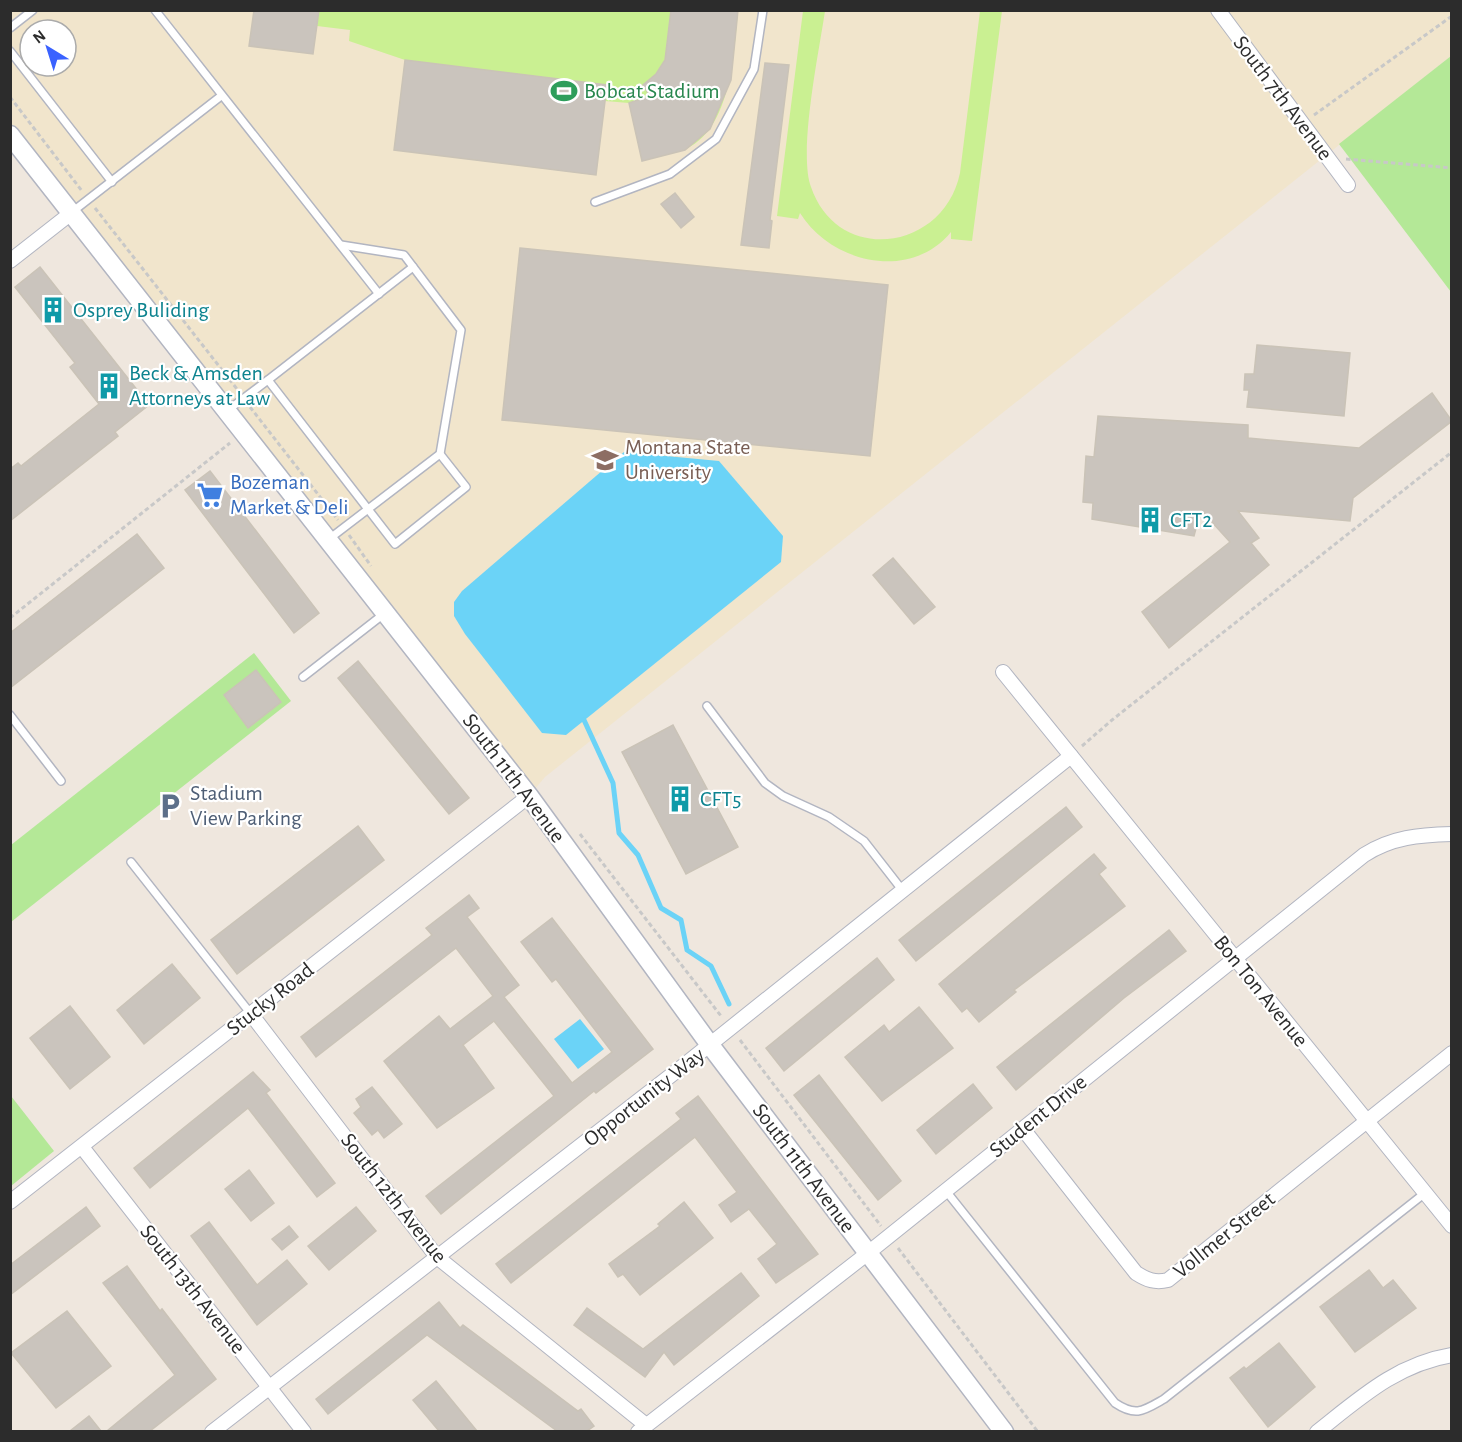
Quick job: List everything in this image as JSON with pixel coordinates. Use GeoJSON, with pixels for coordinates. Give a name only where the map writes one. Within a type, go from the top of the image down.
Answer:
{"type":"FeatureCollection","features":[{"type":"Feature","properties":{"kind":"street","name":"South 7th Avenue"},"geometry":{"type":"LineString","coordinates":[[1218,10],[1348,185]]}},
{"type":"Feature","properties":{"kind":"street","name":"South 11th Avenue"},"geometry":{"type":"LineString","coordinates":[[10,135],[529,796],[710,1045],[1004,1431]]}},
{"type":"Feature","properties":{"kind":"street"},"geometry":{"type":"LineString","coordinates":[[10,261],[70,214]]}},
{"type":"Feature","properties":{"kind":"street","name":"Bon Ton Avenue"},"geometry":{"type":"LineString","coordinates":[[1003,672],[1452,1226]]}},
{"type":"Feature","properties":{"kind":"street","name":"Opportunity Way"},"geometry":{"type":"LineString","coordinates":[[212,1431],[731,1029],[1071,756]]}},
{"type":"Feature","properties":{"kind":"street","name":"Stucky Road"},"geometry":{"type":"LineString","coordinates":[[10,1202],[529,796]]}},
{"type":"Feature","properties":{"kind":"street","name":"Student Drive"},"geometry":{"type":"LineString","coordinates":[[642,1428],[868,1253],[1364,855],[1381,844],[1418,835],[1452,834]]}},
{"type":"Feature","properties":{"kind":"street","name":"South 12th Avenue"},"geometry":{"type":"LineString","coordinates":[[251,1014],[436,1257],[642,1428]]}},
{"type":"Feature","properties":{"kind":"street"},"geometry":{"type":"LineString","coordinates":[[1367,1121],[1452,1053]]}},
{"type":"Feature","properties":{"kind":"street","name":"Vollmer Street"},"geometry":{"type":"LineString","coordinates":[[1023,1128],[1136,1272],[1145,1279],[1158,1282],[1168,1280],[1367,1121]]}},
{"type":"Feature","properties":{"kind":"street","name":"South 13th Avenue"},"geometry":{"type":"LineString","coordinates":[[82,1147],[304,1431]]}},
{"type":"Feature","properties":{"kind":"street"},"geometry":{"type":"LineString","coordinates":[[1317,1431],[1395,1373],[1417,1363],[1452,1355]]}},
{"type":"Feature","properties":{"kind":"lane"},"geometry":{"type":"LineString","coordinates":[[10,28],[33,10]]}},
{"type":"Feature","properties":{"kind":"lane"},"geometry":{"type":"LineString","coordinates":[[155,10],[379,294]]}},
{"type":"Feature","properties":{"kind":"lane"},"geometry":{"type":"LineString","coordinates":[[595,202],[670,174],[716,139],[754,69],[763,10]]}},
{"type":"Feature","properties":{"kind":"lane"},"geometry":{"type":"LineString","coordinates":[[10,51],[112,182]]}},
{"type":"Feature","properties":{"kind":"lane"},"geometry":{"type":"LineString","coordinates":[[70,214],[221,96]]}},
{"type":"Feature","properties":{"kind":"lane"},"geometry":{"type":"LineString","coordinates":[[328,540],[440,454],[461,330],[404,255],[341,245]]}},
{"type":"Feature","properties":{"kind":"lane"},"geometry":{"type":"LineString","coordinates":[[226,412],[413,267]]}},
{"type":"Feature","properties":{"kind":"lane"},"geometry":{"type":"LineString","coordinates":[[268,380],[395,544],[466,488],[440,454]]}},
{"type":"Feature","properties":{"kind":"lane"},"geometry":{"type":"LineString","coordinates":[[303,677],[385,613]]}},
{"type":"Feature","properties":{"kind":"lane"},"geometry":{"type":"LineString","coordinates":[[706,706],[765,783],[783,796],[829,817],[864,841],[903,891]]}},
{"type":"Feature","properties":{"kind":"lane"},"geometry":{"type":"LineString","coordinates":[[10,716],[61,781]]}},
{"type":"Feature","properties":{"kind":"lane"},"geometry":{"type":"LineString","coordinates":[[131,862],[251,1014]]}},
{"type":"Feature","properties":{"kind":"lane"},"geometry":{"type":"LineString","coordinates":[[946,1191],[1115,1403],[1128,1412],[1143,1411],[1164,1400],[1425,1193]]}},
{"type":"Feature","properties":{"kind":"path"},"geometry":{"type":"LineString","coordinates":[[1301,122],[1335,102],[1452,16]]}},
{"type":"Feature","properties":{"kind":"path"},"geometry":{"type":"LineString","coordinates":[[10,97],[369,559],[373,570]]}},
{"type":"Feature","properties":{"kind":"path"},"geometry":{"type":"LineString","coordinates":[[1327,157],[1452,168]]}},
{"type":"Feature","properties":{"kind":"path"},"geometry":{"type":"LineString","coordinates":[[10,618],[260,420]]}},
{"type":"Feature","properties":{"kind":"path"},"geometry":{"type":"LineString","coordinates":[[1071,756],[1112,720],[1452,452]]}},
{"type":"Feature","properties":{"kind":"path"},"geometry":{"type":"LineString","coordinates":[[578,832],[731,1029]]}},
{"type":"Feature","properties":{"kind":"shaded area","name":"Montana State University"},"geometry":{"type":"Polygon","coordinates":[[[11,11],[1451,11],[1451,56],[545,777],[529,796],[11,131],[11,11]]]}},
{"type":"Feature","properties":{"kind":"green space","name":"Bobcat Stadium"},"geometry":{"type":"Polygon","coordinates":[[[319,10],[738,11],[727,90],[711,127],[699,141],[683,150],[642,161],[629,103],[605,101],[596,175],[394,150],[405,60],[349,41],[350,30],[317,26],[319,10]]]}},
{"type":"Feature","properties":{"kind":"green space"},"geometry":{"type":"Polygon","coordinates":[[[803,11],[825,11],[808,127],[808,171],[811,187],[824,212],[843,229],[866,238],[890,239],[913,233],[934,219],[950,199],[960,173],[980,11],[1002,11],[972,241],[951,239],[951,232],[934,248],[914,257],[893,261],[872,260],[851,254],[831,244],[814,230],[800,213],[798,219],[777,216],[803,11]]]}},
{"type":"Feature","properties":{"kind":"green space"},"geometry":{"type":"Polygon","coordinates":[[[1451,56],[1451,292],[1339,144],[1451,56]]]}},
{"type":"Feature","properties":{"kind":"green space"},"geometry":{"type":"Polygon","coordinates":[[[254,653],[291,701],[11,922],[11,845],[254,653]]]}},
{"type":"Feature","properties":{"kind":"green space"},"geometry":{"type":"Polygon","coordinates":[[[11,1096],[54,1151],[10,1186],[11,1096]]]}},
{"type":"Feature","properties":{"kind":"water"},"geometry":{"type":"Polygon","coordinates":[[[624,452],[719,461],[783,536],[781,562],[566,735],[542,733],[465,634],[454,616],[454,602],[462,591],[624,452]]]}},
{"type":"Feature","properties":{"kind":"water"},"geometry":{"type":"Polygon","coordinates":[[[580,1019],[604,1049],[578,1069],[554,1039],[580,1019]]]}},
{"type":"Feature","properties":{"kind":"building"},"geometry":{"type":"Polygon","coordinates":[[[254,10],[319,10],[313,54],[249,46],[254,10]]]}},
{"type":"Feature","properties":{"kind":"building"},"geometry":{"type":"Polygon","coordinates":[[[671,10],[738,10],[731,80],[710,129],[685,150],[642,161],[629,103],[650,96],[643,85],[656,74],[665,60],[671,10]]]}},
{"type":"Feature","properties":{"kind":"building"},"geometry":{"type":"Polygon","coordinates":[[[405,60],[607,85],[596,175],[394,150],[405,60]]]}},
{"type":"Feature","properties":{"kind":"building"},"geometry":{"type":"Polygon","coordinates":[[[765,63],[789,65],[770,220],[772,221],[769,248],[741,245],[765,63]]]}},
{"type":"Feature","properties":{"kind":"building"},"geometry":{"type":"Polygon","coordinates":[[[675,193],[694,217],[681,228],[661,204],[675,193]]]}},
{"type":"Feature","properties":{"kind":"building"},"geometry":{"type":"Polygon","coordinates":[[[520,248],[888,285],[870,456],[502,420],[520,248]]]}},
{"type":"Feature","properties":{"kind":"building"},"geometry":{"type":"Polygon","coordinates":[[[40,267],[149,405],[115,432],[118,436],[10,521],[10,469],[18,463],[21,466],[99,404],[70,367],[75,363],[15,287],[40,267]]]}},
{"type":"Feature","properties":{"kind":"building"},"geometry":{"type":"Polygon","coordinates":[[[1257,345],[1350,353],[1344,416],[1247,407],[1249,390],[1244,390],[1245,374],[1254,374],[1257,345]]]}},
{"type":"Feature","properties":{"kind":"building","name":"CFT2"},"geometry":{"type":"Polygon","coordinates":[[[1432,393],[1452,421],[1353,498],[1350,521],[1238,511],[1259,538],[1251,543],[1269,565],[1169,648],[1142,612],[1230,542],[1201,510],[1194,536],[1092,519],[1093,503],[1083,502],[1086,456],[1094,457],[1098,416],[1248,425],[1248,438],[1359,448],[1432,393]]]}},
{"type":"Feature","properties":{"kind":"building"},"geometry":{"type":"Polygon","coordinates":[[[210,471],[319,613],[294,633],[185,490],[210,471]]]}},
{"type":"Feature","properties":{"kind":"building"},"geometry":{"type":"Polygon","coordinates":[[[137,534],[164,568],[10,688],[10,633],[137,534]]]}},
{"type":"Feature","properties":{"kind":"building"},"geometry":{"type":"Polygon","coordinates":[[[893,558],[935,607],[914,624],[873,575],[893,558]]]}},
{"type":"Feature","properties":{"kind":"building"},"geometry":{"type":"Polygon","coordinates":[[[358,661],[469,798],[449,814],[338,678],[358,661]]]}},
{"type":"Feature","properties":{"kind":"building"},"geometry":{"type":"Polygon","coordinates":[[[256,670],[281,702],[248,728],[224,695],[256,670]]]}},
{"type":"Feature","properties":{"kind":"building","name":"CFT5"},"geometry":{"type":"Polygon","coordinates":[[[673,725],[738,847],[686,874],[622,752],[673,725]]]}},
{"type":"Feature","properties":{"kind":"building"},"geometry":{"type":"Polygon","coordinates":[[[1066,807],[1082,827],[916,961],[899,940],[1066,807]]]}},
{"type":"Feature","properties":{"kind":"building"},"geometry":{"type":"Polygon","coordinates":[[[358,826],[384,860],[237,974],[211,940],[358,826]]]}},
{"type":"Feature","properties":{"kind":"building"},"geometry":{"type":"Polygon","coordinates":[[[1094,854],[1106,868],[1099,874],[1125,906],[1014,990],[1016,992],[979,1022],[967,1008],[962,1012],[939,984],[1094,854]]]}},
{"type":"Feature","properties":{"kind":"building"},"geometry":{"type":"Polygon","coordinates":[[[469,895],[479,908],[467,917],[519,985],[504,997],[572,1083],[612,1052],[556,979],[552,982],[521,942],[552,918],[653,1049],[596,1093],[594,1091],[441,1214],[426,1196],[554,1096],[494,1021],[463,1045],[494,1088],[437,1128],[384,1061],[439,1016],[450,1029],[493,996],[456,948],[316,1057],[301,1037],[432,935],[426,928],[469,895]]]}},
{"type":"Feature","properties":{"kind":"building"},"geometry":{"type":"Polygon","coordinates":[[[1169,930],[1186,951],[1124,998],[1016,1090],[997,1067],[1169,930]]]}},
{"type":"Feature","properties":{"kind":"building"},"geometry":{"type":"Polygon","coordinates":[[[877,958],[894,980],[784,1071],[766,1048],[877,958]]]}},
{"type":"Feature","properties":{"kind":"building"},"geometry":{"type":"Polygon","coordinates":[[[172,964],[200,998],[144,1044],[117,1010],[172,964]]]}},
{"type":"Feature","properties":{"kind":"building"},"geometry":{"type":"Polygon","coordinates":[[[70,1006],[110,1057],[70,1089],[30,1038],[70,1006]]]}},
{"type":"Feature","properties":{"kind":"building"},"geometry":{"type":"Polygon","coordinates":[[[919,1007],[953,1048],[882,1101],[845,1057],[884,1025],[889,1032],[919,1007]]]}},
{"type":"Feature","properties":{"kind":"building"},"geometry":{"type":"Polygon","coordinates":[[[253,1072],[270,1090],[266,1093],[335,1183],[317,1197],[248,1108],[150,1188],[134,1168],[253,1072]]]}},
{"type":"Feature","properties":{"kind":"building"},"geometry":{"type":"Polygon","coordinates":[[[819,1075],[901,1181],[878,1200],[794,1095],[819,1075]]]}},
{"type":"Feature","properties":{"kind":"building"},"geometry":{"type":"Polygon","coordinates":[[[973,1084],[992,1108],[936,1154],[917,1130],[973,1084]]]}},
{"type":"Feature","properties":{"kind":"building"},"geometry":{"type":"Polygon","coordinates":[[[372,1087],[402,1124],[384,1138],[378,1130],[372,1135],[354,1113],[361,1107],[356,1099],[372,1087]]]}},
{"type":"Feature","properties":{"kind":"building"},"geometry":{"type":"Polygon","coordinates":[[[698,1096],[818,1254],[776,1283],[758,1259],[777,1244],[749,1209],[731,1222],[719,1205],[737,1192],[695,1137],[511,1283],[496,1264],[681,1119],[676,1113],[698,1096]]]}},
{"type":"Feature","properties":{"kind":"building"},"geometry":{"type":"Polygon","coordinates":[[[249,1170],[274,1203],[251,1221],[225,1189],[249,1170]]]}},
{"type":"Feature","properties":{"kind":"building"},"geometry":{"type":"Polygon","coordinates":[[[684,1202],[713,1238],[640,1295],[623,1274],[618,1277],[609,1264],[660,1226],[658,1224],[684,1202]]]}},
{"type":"Feature","properties":{"kind":"building"},"geometry":{"type":"Polygon","coordinates":[[[86,1207],[100,1226],[10,1295],[10,1265],[86,1207]]]}},
{"type":"Feature","properties":{"kind":"building"},"geometry":{"type":"Polygon","coordinates":[[[356,1207],[376,1231],[329,1270],[308,1246],[356,1207]]]}},
{"type":"Feature","properties":{"kind":"building"},"geometry":{"type":"Polygon","coordinates":[[[209,1222],[257,1285],[287,1260],[307,1284],[257,1325],[191,1236],[209,1222]]]}},
{"type":"Feature","properties":{"kind":"building"},"geometry":{"type":"Polygon","coordinates":[[[289,1226],[298,1237],[282,1250],[272,1239],[289,1226]]]}},
{"type":"Feature","properties":{"kind":"building"},"geometry":{"type":"Polygon","coordinates":[[[127,1266],[160,1311],[162,1309],[216,1379],[150,1431],[107,1431],[175,1375],[103,1283],[127,1266]]]}},
{"type":"Feature","properties":{"kind":"building"},"geometry":{"type":"Polygon","coordinates":[[[1369,1270],[1383,1288],[1393,1280],[1416,1308],[1355,1352],[1320,1307],[1369,1270]]]}},
{"type":"Feature","properties":{"kind":"building"},"geometry":{"type":"Polygon","coordinates":[[[741,1273],[759,1296],[674,1365],[664,1352],[645,1377],[574,1325],[587,1308],[643,1349],[741,1273]]]}},
{"type":"Feature","properties":{"kind":"building"},"geometry":{"type":"Polygon","coordinates":[[[439,1302],[460,1328],[463,1325],[578,1411],[581,1409],[594,1426],[587,1431],[557,1431],[427,1335],[328,1414],[316,1399],[439,1302]]]}},
{"type":"Feature","properties":{"kind":"building"},"geometry":{"type":"Polygon","coordinates":[[[67,1311],[111,1366],[56,1408],[11,1353],[67,1311]]]}},
{"type":"Feature","properties":{"kind":"building"},"geometry":{"type":"Polygon","coordinates":[[[1279,1343],[1315,1387],[1268,1427],[1230,1378],[1244,1367],[1246,1369],[1279,1343]]]}},
{"type":"Feature","properties":{"kind":"building"},"geometry":{"type":"Polygon","coordinates":[[[436,1381],[477,1431],[439,1431],[413,1400],[436,1381]]]}},
{"type":"Feature","properties":{"kind":"building"},"geometry":{"type":"Polygon","coordinates":[[[89,1416],[101,1431],[70,1431],[89,1416]]]}},
{"type":"Feature","properties":{"kind":"waterway"},"geometry":{"type":"LineString","coordinates":[[584,720],[613,783],[619,833],[638,855],[661,908],[681,920],[687,950],[711,966],[729,1004]]}},
{"type":"Feature","properties":{"kind":"place","name":"Bobcat Stadium"},"geometry":{"type":"Point","coordinates":[564,91]}},
{"type":"Feature","properties":{"kind":"place","name":"Osprey Buliding"},"geometry":{"type":"Point","coordinates":[53,310]}},
{"type":"Feature","properties":{"kind":"place","name":"Beck & Amsden Attorneys at Law"},"geometry":{"type":"Point","coordinates":[109,386]}},
{"type":"Feature","properties":{"kind":"place","name":"Montana State University"},"geometry":{"type":"Point","coordinates":[605,460]}},
{"type":"Feature","properties":{"kind":"place","name":"Bozeman Market & Deli"},"geometry":{"type":"Point","coordinates":[210,495]}},
{"type":"Feature","properties":{"kind":"place","name":"CFT2"},"geometry":{"type":"Point","coordinates":[1150,520]}},
{"type":"Feature","properties":{"kind":"place","name":"CFT5"},"geometry":{"type":"Point","coordinates":[680,799]}},
{"type":"Feature","properties":{"kind":"place","name":"Stadium View Parking"},"geometry":{"type":"Point","coordinates":[170,806]}}]}
